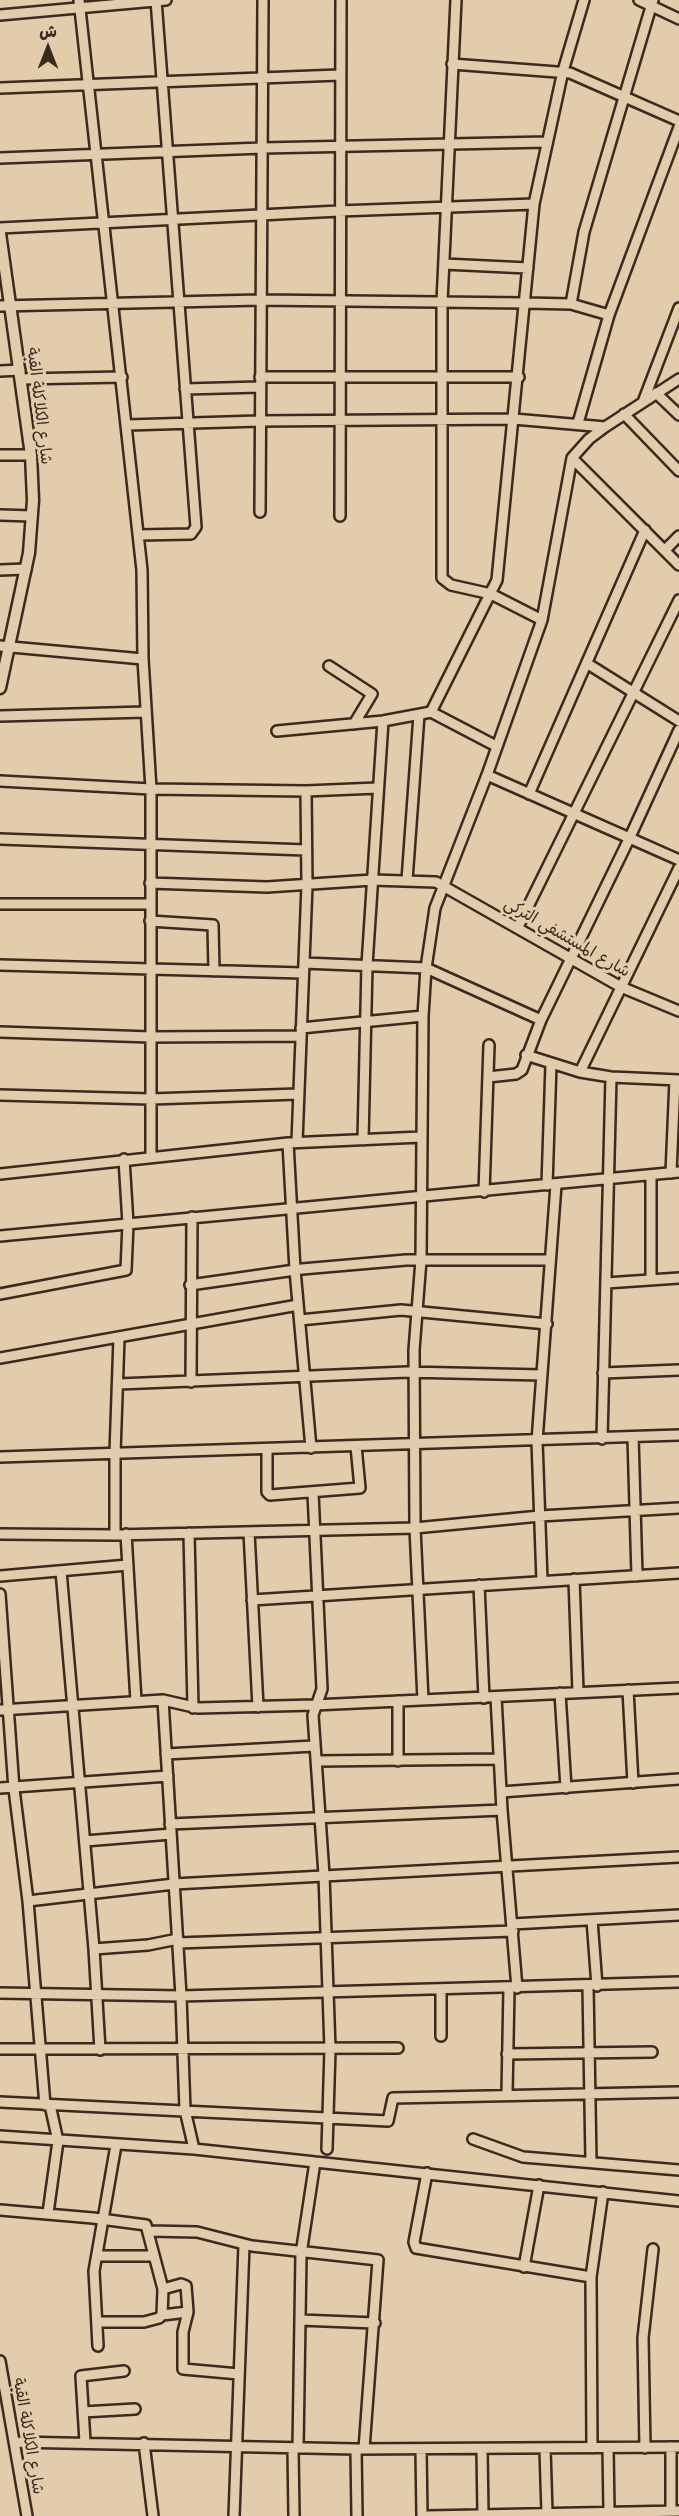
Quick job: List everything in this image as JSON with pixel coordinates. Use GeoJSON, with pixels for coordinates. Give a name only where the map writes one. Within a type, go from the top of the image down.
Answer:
{"type":"FeatureCollection","features":[{"type":"Feature","properties":{"kind":"street"},"geometry":{"type":"LineString","coordinates":[[0,15],[79,4],[159,0],[195,532],[139,535]]}},
{"type":"Feature","properties":{"kind":"street"},"geometry":{"type":"LineString","coordinates":[[260,512],[263,0]]}},
{"type":"Feature","properties":{"kind":"street"},"geometry":{"type":"LineString","coordinates":[[340,516],[338,377],[341,0]]}},
{"type":"Feature","properties":{"kind":"street"},"geometry":{"type":"LineString","coordinates":[[456,0],[442,302],[442,578],[451,585],[491,594],[542,620]]}},
{"type":"Feature","properties":{"kind":"street"},"geometry":{"type":"LineString","coordinates":[[431,712],[491,594],[499,568],[534,204],[562,71],[584,0]]}},
{"type":"Feature","properties":{"kind":"street"},"geometry":{"type":"LineString","coordinates":[[639,0],[652,3],[679,19]]}},
{"type":"Feature","properties":{"kind":"street"},"geometry":{"type":"LineString","coordinates":[[571,304],[584,232],[622,96],[652,3]]}},
{"type":"Feature","properties":{"kind":"street"},"geometry":{"type":"LineString","coordinates":[[79,4],[139,535],[145,712],[151,789],[151,1156]]}},
{"type":"Feature","properties":{"kind":"street"},"geometry":{"type":"LineString","coordinates":[[452,64],[562,71],[679,121]]}},
{"type":"Feature","properties":{"kind":"street"},"geometry":{"type":"LineString","coordinates":[[0,88],[339,75]]}},
{"type":"Feature","properties":{"kind":"street"},"geometry":{"type":"LineString","coordinates":[[578,423],[609,315],[679,127]]}},
{"type":"Feature","properties":{"kind":"street"},"geometry":{"type":"LineString","coordinates":[[0,158],[262,148],[546,142]]}},
{"type":"Feature","properties":{"kind":"street"},"geometry":{"type":"LineString","coordinates":[[0,228],[446,206],[534,204]]}},
{"type":"Feature","properties":{"kind":"street","name":"شارع الكلاكلة القبة"},"geometry":{"type":"LineString","coordinates":[[0,233],[5,306],[21,375],[31,455],[32,516],[26,569],[5,646],[0,688]]}},
{"type":"Feature","properties":{"kind":"street"},"geometry":{"type":"LineString","coordinates":[[444,264],[528,268]]}},
{"type":"Feature","properties":{"kind":"street"},"geometry":{"type":"LineString","coordinates":[[5,306],[260,300],[525,303],[571,304],[609,315]]}},
{"type":"Feature","properties":{"kind":"street"},"geometry":{"type":"LineString","coordinates":[[643,402],[679,308]]}},
{"type":"Feature","properties":{"kind":"street"},"geometry":{"type":"LineString","coordinates":[[0,371],[21,375],[122,377]]}},
{"type":"Feature","properties":{"kind":"street"},"geometry":{"type":"LineString","coordinates":[[185,389],[338,377],[519,377]]}},
{"type":"Feature","properties":{"kind":"street"},"geometry":{"type":"LineString","coordinates":[[423,1700],[413,1444],[421,1260],[423,1016],[426,968],[435,908],[487,775],[542,620],[572,459],[579,449],[605,427],[679,379]]}},
{"type":"Feature","properties":{"kind":"street"},"geometry":{"type":"LineString","coordinates":[[656,393],[679,415]]}},
{"type":"Feature","properties":{"kind":"street"},"geometry":{"type":"LineString","coordinates":[[624,414],[679,471]]}},
{"type":"Feature","properties":{"kind":"street"},"geometry":{"type":"LineString","coordinates":[[128,425],[259,421],[514,419],[605,427]]}},
{"type":"Feature","properties":{"kind":"street"},"geometry":{"type":"LineString","coordinates":[[0,455],[31,455]]}},
{"type":"Feature","properties":{"kind":"street"},"geometry":{"type":"LineString","coordinates":[[572,459],[679,565]]}},
{"type":"Feature","properties":{"kind":"street"},"geometry":{"type":"LineString","coordinates":[[0,515],[32,516]]}},
{"type":"Feature","properties":{"kind":"street"},"geometry":{"type":"LineString","coordinates":[[529,794],[645,530]]}},
{"type":"Feature","properties":{"kind":"street"},"geometry":{"type":"LineString","coordinates":[[665,550],[679,536]]}},
{"type":"Feature","properties":{"kind":"street"},"geometry":{"type":"LineString","coordinates":[[0,570],[26,569]]}},
{"type":"Feature","properties":{"kind":"street"},"geometry":{"type":"LineString","coordinates":[[518,927],[679,600]]}},
{"type":"Feature","properties":{"kind":"street"},"geometry":{"type":"LineString","coordinates":[[5,646],[143,659]]}},
{"type":"Feature","properties":{"kind":"street"},"geometry":{"type":"LineString","coordinates":[[588,664],[679,721]]}},
{"type":"Feature","properties":{"kind":"street"},"geometry":{"type":"LineString","coordinates":[[329,666],[372,694],[354,724]]}},
{"type":"Feature","properties":{"kind":"street"},"geometry":{"type":"LineString","coordinates":[[0,716],[145,712]]}},
{"type":"Feature","properties":{"kind":"street"},"geometry":{"type":"LineString","coordinates":[[277,731],[383,721],[431,712],[496,746]]}},
{"type":"Feature","properties":{"kind":"street"},"geometry":{"type":"LineString","coordinates":[[407,880],[419,715]]}},
{"type":"Feature","properties":{"kind":"street"},"geometry":{"type":"LineString","coordinates":[[363,1140],[367,966],[383,721]]}},
{"type":"Feature","properties":{"kind":"street"},"geometry":{"type":"LineString","coordinates":[[488,1077],[516,1074],[522,1070],[526,1054],[541,1020],[679,730]]}},
{"type":"Feature","properties":{"kind":"street"},"geometry":{"type":"LineString","coordinates":[[487,775],[679,860]]}},
{"type":"Feature","properties":{"kind":"street"},"geometry":{"type":"LineString","coordinates":[[0,781],[151,789],[306,791],[377,788]]}},
{"type":"Feature","properties":{"kind":"street"},"geometry":{"type":"LineString","coordinates":[[306,791],[307,885],[298,1094],[293,1143],[292,1208],[295,1270],[312,1448]]}},
{"type":"Feature","properties":{"kind":"street"},"geometry":{"type":"LineString","coordinates":[[0,839],[306,850]]}},
{"type":"Feature","properties":{"kind":"street"},"geometry":{"type":"LineString","coordinates":[[580,1072],[679,868]]}},
{"type":"Feature","properties":{"kind":"street"},"geometry":{"type":"LineString","coordinates":[[150,883],[267,887],[407,880],[444,884]]}},
{"type":"Feature","properties":{"kind":"street","name":"شارع المستشفي التركي"},"geometry":{"type":"LineString","coordinates":[[444,884],[621,987],[679,1011]]}},
{"type":"Feature","properties":{"kind":"street"},"geometry":{"type":"LineString","coordinates":[[0,904],[150,904]]}},
{"type":"Feature","properties":{"kind":"street"},"geometry":{"type":"LineString","coordinates":[[150,921],[213,925],[214,971]]}},
{"type":"Feature","properties":{"kind":"street"},"geometry":{"type":"LineString","coordinates":[[304,963],[426,968],[541,1020]]}},
{"type":"Feature","properties":{"kind":"street"},"geometry":{"type":"LineString","coordinates":[[0,964],[303,973]]}},
{"type":"Feature","properties":{"kind":"street"},"geometry":{"type":"LineString","coordinates":[[0,1032],[151,1037],[301,1032],[423,1016]]}},
{"type":"Feature","properties":{"kind":"street"},"geometry":{"type":"LineString","coordinates":[[484,1192],[489,1045]]}},
{"type":"Feature","properties":{"kind":"street"},"geometry":{"type":"LineString","coordinates":[[0,1236],[484,1192],[675,1172],[677,1080],[611,1077],[580,1072],[550,1064],[526,1054]]}},
{"type":"Feature","properties":{"kind":"street"},"geometry":{"type":"LineString","coordinates":[[542,1581],[537,1441],[550,1260],[552,1185],[550,1064]]}},
{"type":"Feature","properties":{"kind":"street"},"geometry":{"type":"LineString","coordinates":[[602,1439],[611,1077]]}},
{"type":"Feature","properties":{"kind":"street"},"geometry":{"type":"LineString","coordinates":[[0,1095],[151,1100],[298,1094]]}},
{"type":"Feature","properties":{"kind":"street"},"geometry":{"type":"LineString","coordinates":[[0,1174],[151,1156],[293,1143],[421,1137]]}},
{"type":"Feature","properties":{"kind":"street"},"geometry":{"type":"LineString","coordinates":[[0,1294],[126,1270],[128,1224],[124,1159]]}},
{"type":"Feature","properties":{"kind":"street"},"geometry":{"type":"LineString","coordinates":[[651,1174],[651,1280]]}},
{"type":"Feature","properties":{"kind":"street"},"geometry":{"type":"LineString","coordinates":[[191,1382],[192,1217]]}},
{"type":"Feature","properties":{"kind":"street"},"geometry":{"type":"LineString","coordinates":[[190,1285],[295,1270],[421,1260],[550,1260]]}},
{"type":"Feature","properties":{"kind":"street"},"geometry":{"type":"LineString","coordinates":[[606,1283],[679,1278]]}},
{"type":"Feature","properties":{"kind":"street"},"geometry":{"type":"LineString","coordinates":[[0,1358],[298,1305]]}},
{"type":"Feature","properties":{"kind":"street"},"geometry":{"type":"LineString","coordinates":[[300,1320],[392,1310],[547,1324]]}},
{"type":"Feature","properties":{"kind":"street"},"geometry":{"type":"LineString","coordinates":[[115,1535],[119,1338]]}},
{"type":"Feature","properties":{"kind":"street"},"geometry":{"type":"LineString","coordinates":[[603,1373],[679,1370]]}},
{"type":"Feature","properties":{"kind":"street"},"geometry":{"type":"LineString","coordinates":[[119,1384],[415,1372],[542,1375]]}},
{"type":"Feature","properties":{"kind":"street"},"geometry":{"type":"LineString","coordinates":[[0,1457],[679,1435]]}},
{"type":"Feature","properties":{"kind":"street"},"geometry":{"type":"LineString","coordinates":[[633,1437],[637,1576]]}},
{"type":"Feature","properties":{"kind":"street"},"geometry":{"type":"LineString","coordinates":[[267,1449],[268,1494],[313,1493],[360,1488],[356,1446]]}},
{"type":"Feature","properties":{"kind":"street"},"geometry":{"type":"LineString","coordinates":[[313,1493],[322,1689],[314,1705],[314,1746],[321,1817],[330,2049],[327,2149]]}},
{"type":"Feature","properties":{"kind":"street"},"geometry":{"type":"LineString","coordinates":[[0,1534],[315,1532],[415,1528],[540,1516],[679,1508]]}},
{"type":"Feature","properties":{"kind":"street"},"geometry":{"type":"LineString","coordinates":[[249,1532],[258,1707]]}},
{"type":"Feature","properties":{"kind":"street"},"geometry":{"type":"LineString","coordinates":[[189,1533],[194,1708]]}},
{"type":"Feature","properties":{"kind":"street"},"geometry":{"type":"LineString","coordinates":[[126,1534],[136,1701]]}},
{"type":"Feature","properties":{"kind":"street"},"geometry":{"type":"LineString","coordinates":[[0,1576],[128,1565]]}},
{"type":"Feature","properties":{"kind":"street"},"geometry":{"type":"LineString","coordinates":[[61,1571],[94,1949],[100,2050]]}},
{"type":"Feature","properties":{"kind":"street"},"geometry":{"type":"LineString","coordinates":[[252,1600],[679,1573]]}},
{"type":"Feature","properties":{"kind":"street"},"geometry":{"type":"LineString","coordinates":[[574,1579],[578,1692]]}},
{"type":"Feature","properties":{"kind":"street"},"geometry":{"type":"LineString","coordinates":[[479,1585],[484,1698]]}},
{"type":"Feature","properties":{"kind":"street"},"geometry":{"type":"LineString","coordinates":[[0,1594],[4,1710],[28,1901],[48,2105],[58,2141],[48,2213]]}},
{"type":"Feature","properties":{"kind":"street"},"geometry":{"type":"LineString","coordinates":[[4,1710],[163,1700],[194,1708],[258,1707],[679,1688]]}},
{"type":"Feature","properties":{"kind":"street"},"geometry":{"type":"LineString","coordinates":[[628,1690],[633,1784]]}},
{"type":"Feature","properties":{"kind":"street"},"geometry":{"type":"LineString","coordinates":[[560,1693],[566,1788]]}},
{"type":"Feature","properties":{"kind":"street"},"geometry":{"type":"LineString","coordinates":[[496,1697],[502,1810],[513,1927],[513,1988],[507,2054],[507,2094]]}},
{"type":"Feature","properties":{"kind":"street"},"geometry":{"type":"LineString","coordinates":[[163,1700],[181,1995],[185,2110],[194,2149]]}},
{"type":"Feature","properties":{"kind":"street"},"geometry":{"type":"LineString","coordinates":[[398,1701],[398,1761]]}},
{"type":"Feature","properties":{"kind":"street"},"geometry":{"type":"LineString","coordinates":[[166,1754],[314,1746]]}},
{"type":"Feature","properties":{"kind":"street"},"geometry":{"type":"LineString","coordinates":[[317,1761],[499,1759]]}},
{"type":"Feature","properties":{"kind":"street"},"geometry":{"type":"LineString","coordinates":[[0,1788],[14,1789],[168,1776]]}},
{"type":"Feature","properties":{"kind":"street"},"geometry":{"type":"LineString","coordinates":[[501,1792],[679,1779]]}},
{"type":"Feature","properties":{"kind":"street"},"geometry":{"type":"LineString","coordinates":[[85,1841],[170,1829],[321,1817],[502,1810]]}},
{"type":"Feature","properties":{"kind":"street"},"geometry":{"type":"LineString","coordinates":[[28,1901],[174,1884],[679,1857]]}},
{"type":"Feature","properties":{"kind":"street"},"geometry":{"type":"LineString","coordinates":[[94,1949],[178,1941],[513,1927],[679,1915]]}},
{"type":"Feature","properties":{"kind":"street"},"geometry":{"type":"LineString","coordinates":[[591,2162],[592,1920]]}},
{"type":"Feature","properties":{"kind":"street"},"geometry":{"type":"LineString","coordinates":[[0,1993],[97,1996],[328,1993],[679,1982]]}},
{"type":"Feature","properties":{"kind":"street"},"geometry":{"type":"LineString","coordinates":[[441,1990],[441,2036]]}},
{"type":"Feature","properties":{"kind":"street"},"geometry":{"type":"LineString","coordinates":[[0,2049],[398,2048]]}},
{"type":"Feature","properties":{"kind":"street"},"geometry":{"type":"LineString","coordinates":[[507,2054],[652,2052]]}},
{"type":"Feature","properties":{"kind":"street"},"geometry":{"type":"LineString","coordinates":[[0,2102],[390,2121],[392,2098],[592,2092],[679,2092]]}},
{"type":"Feature","properties":{"kind":"street"},"geometry":{"type":"LineString","coordinates":[[0,2136],[194,2149],[539,2184],[679,2201]]}},
{"type":"Feature","properties":{"kind":"street"},"geometry":{"type":"LineString","coordinates":[[473,2139],[523,2157],[679,2170]]}},
{"type":"Feature","properties":{"kind":"street"},"geometry":{"type":"LineString","coordinates":[[98,2346],[94,2271],[116,2145]]}},
{"type":"Feature","properties":{"kind":"street"},"geometry":{"type":"LineString","coordinates":[[294,2516],[302,2254],[315,2162]]}},
{"type":"Feature","properties":{"kind":"street"},"geometry":{"type":"LineString","coordinates":[[427,2173],[414,2242],[416,2248],[591,2277]]}},
{"type":"Feature","properties":{"kind":"street"},"geometry":{"type":"LineString","coordinates":[[524,2267],[539,2184]]}},
{"type":"Feature","properties":{"kind":"street"},"geometry":{"type":"LineString","coordinates":[[592,2448],[591,2277],[603,2192]]}},
{"type":"Feature","properties":{"kind":"street"},"geometry":{"type":"LineString","coordinates":[[0,2210],[48,2213],[146,2225],[150,2231],[163,2289],[162,2315]]}},
{"type":"Feature","properties":{"kind":"street"},"geometry":{"type":"LineString","coordinates":[[150,2231],[197,2232],[244,2245],[302,2254],[378,2260],[375,2323],[360,2449],[357,2516]]}},
{"type":"Feature","properties":{"kind":"street"},"geometry":{"type":"LineString","coordinates":[[234,2516],[244,2245]]}},
{"type":"Feature","properties":{"kind":"street"},"geometry":{"type":"LineString","coordinates":[[645,2448],[643,2338],[652,2249]]}},
{"type":"Feature","properties":{"kind":"street"},"geometry":{"type":"LineString","coordinates":[[97,2256],[154,2256]]}},
{"type":"Feature","properties":{"kind":"street"},"geometry":{"type":"LineString","coordinates":[[163,2289],[185,2284],[188,2312],[183,2332],[183,2369],[239,2374]]}},
{"type":"Feature","properties":{"kind":"street"},"geometry":{"type":"LineString","coordinates":[[97,2322],[144,2322],[162,2315],[188,2312]]}},
{"type":"Feature","properties":{"kind":"street"},"geometry":{"type":"LineString","coordinates":[[300,2320],[375,2323]]}},
{"type":"Feature","properties":{"kind":"street","name":"شارع الكلاكلة القبة"},"geometry":{"type":"LineString","coordinates":[[0,2361],[4,2408],[15,2442],[27,2516]]}},
{"type":"Feature","properties":{"kind":"street"},"geometry":{"type":"LineString","coordinates":[[85,2442],[81,2376],[124,2371]]}},
{"type":"Feature","properties":{"kind":"street"},"geometry":{"type":"LineString","coordinates":[[83,2412],[135,2409]]}},
{"type":"Feature","properties":{"kind":"street"},"geometry":{"type":"LineString","coordinates":[[15,2442],[482,2450],[675,2447],[669,2512],[428,2516]]}},
{"type":"Feature","properties":{"kind":"street"},"geometry":{"type":"LineString","coordinates":[[144,2443],[153,2516]]}},
{"type":"Feature","properties":{"kind":"street"},"geometry":{"type":"LineString","coordinates":[[608,2448],[609,2512]]}},
{"type":"Feature","properties":{"kind":"street"},"geometry":{"type":"LineString","coordinates":[[421,2449],[422,2516]]}},
{"type":"Feature","properties":{"kind":"street"},"geometry":{"type":"LineString","coordinates":[[545,2449],[547,2513]]}},
{"type":"Feature","properties":{"kind":"street"},"geometry":{"type":"LineString","coordinates":[[482,2450],[483,2515]]}}]}
